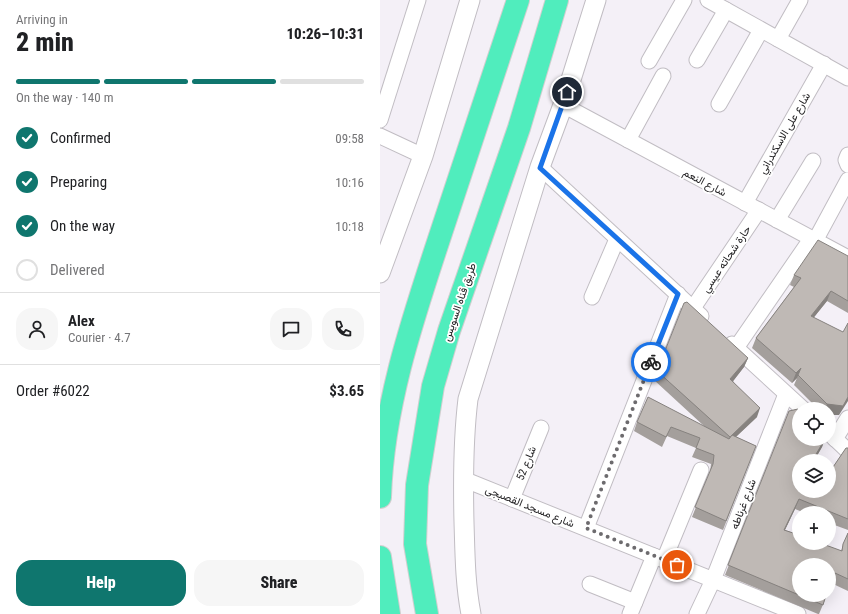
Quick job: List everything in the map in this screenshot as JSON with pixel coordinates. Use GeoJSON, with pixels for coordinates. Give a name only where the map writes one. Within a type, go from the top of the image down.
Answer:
{"type":"FeatureCollection","features":[{"type":"Feature","properties":{"kind":"highway"},"geometry":{"type":"LineString","coordinates":[[380,497],[388,422],[398,371],[411,323],[518,0]]}},
{"type":"Feature","properties":{"kind":"highway","name":"طريق قناه السويس"},"geometry":{"type":"LineString","coordinates":[[427,614],[423,597],[415,536],[417,485],[433,386],[449,331],[519,128],[557,0]]}},
{"type":"Feature","properties":{"kind":"highway"},"geometry":{"type":"LineString","coordinates":[[380,557],[389,614]]}},
{"type":"Feature","properties":{"kind":"street"},"geometry":{"type":"LineString","coordinates":[[380,120],[418,0]]}},
{"type":"Feature","properties":{"kind":"street"},"geometry":{"type":"LineString","coordinates":[[380,273],[423,156],[470,0]]}},
{"type":"Feature","properties":{"kind":"street"},"geometry":{"type":"LineString","coordinates":[[471,614],[466,584],[463,479],[464,435],[468,399],[540,168],[563,105],[596,0]]}},
{"type":"Feature","properties":{"kind":"street"},"geometry":{"type":"LineString","coordinates":[[649,61],[684,0]]}},
{"type":"Feature","properties":{"kind":"street"},"geometry":{"type":"LineString","coordinates":[[778,39],[800,0]]}},
{"type":"Feature","properties":{"kind":"street"},"geometry":{"type":"LineString","coordinates":[[697,60],[717,4],[848,78]]}},
{"type":"Feature","properties":{"kind":"street"},"geometry":{"type":"LineString","coordinates":[[719,104],[761,30]]}},
{"type":"Feature","properties":{"kind":"street","name":"شارع على الاسكندراني"},"geometry":{"type":"LineString","coordinates":[[745,203],[824,64]]}},
{"type":"Feature","properties":{"kind":"street"},"geometry":{"type":"LineString","coordinates":[[628,140],[663,76]]}},
{"type":"Feature","properties":{"kind":"street","name":"شارع النعم"},"geometry":{"type":"LineString","coordinates":[[563,105],[848,258]]}},
{"type":"Feature","properties":{"kind":"street"},"geometry":{"type":"LineString","coordinates":[[380,136],[423,156]]}},
{"type":"Feature","properties":{"kind":"street"},"geometry":{"type":"LineString","coordinates":[[848,155],[846,160],[848,165]]}},
{"type":"Feature","properties":{"kind":"street"},"geometry":{"type":"LineString","coordinates":[[777,220],[813,161]]}},
{"type":"Feature","properties":{"kind":"street"},"geometry":{"type":"LineString","coordinates":[[540,168],[795,402]]}},
{"type":"Feature","properties":{"kind":"street"},"geometry":{"type":"LineString","coordinates":[[736,348],[813,240],[848,180]]}},
{"type":"Feature","properties":{"kind":"street","name":"حارة شحاته عيسي"},"geometry":{"type":"LineString","coordinates":[[693,308],[759,210]]}},
{"type":"Feature","properties":{"kind":"street"},"geometry":{"type":"LineString","coordinates":[[592,297],[618,239]]}},
{"type":"Feature","properties":{"kind":"street"},"geometry":{"type":"LineString","coordinates":[[586,528],[678,294]]}},
{"type":"Feature","properties":{"kind":"street","name":"شارع غرناطه"},"geometry":{"type":"LineString","coordinates":[[698,614],[714,580],[786,394]]}},
{"type":"Feature","properties":{"kind":"street"},"geometry":{"type":"LineString","coordinates":[[836,432],[848,418]]}},
{"type":"Feature","properties":{"kind":"street","name":"شارع 52"},"geometry":{"type":"LineString","coordinates":[[512,499],[541,428]]}},
{"type":"Feature","properties":{"kind":"street"},"geometry":{"type":"LineString","coordinates":[[836,440],[848,451]]}},
{"type":"Feature","properties":{"kind":"street"},"geometry":{"type":"LineString","coordinates":[[590,584],[633,608],[659,558],[700,470]]}},
{"type":"Feature","properties":{"kind":"street","name":"شارع مسجد القصبجى"},"geometry":{"type":"LineString","coordinates":[[463,479],[798,614]]}},
{"type":"Feature","properties":{"kind":"building"},"geometry":{"type":"Polygon","coordinates":[[[818,240],[848,256],[848,301],[831,291],[811,316],[843,332],[848,323],[848,397],[843,406],[836,405],[836,402],[825,402],[798,375],[801,368],[796,373],[756,338],[801,278],[794,275],[818,240]]]}},
{"type":"Feature","properties":{"kind":"building"},"geometry":{"type":"Polygon","coordinates":[[[687,302],[748,358],[730,379],[760,408],[730,437],[657,371],[684,303],[687,302]]]}},
{"type":"Feature","properties":{"kind":"building"},"geometry":{"type":"Polygon","coordinates":[[[648,397],[729,439],[732,435],[756,446],[726,521],[695,507],[713,464],[714,455],[696,448],[700,438],[671,427],[666,437],[637,422],[648,397]]]}},
{"type":"Feature","properties":{"kind":"building"},"geometry":{"type":"Polygon","coordinates":[[[792,410],[792,446],[821,446],[816,454],[792,454],[792,498],[836,498],[836,463],[846,448],[848,448],[848,519],[836,514],[836,506],[816,506],[799,499],[796,506],[792,506],[792,513],[784,530],[792,533],[792,550],[836,549],[842,551],[843,544],[848,533],[848,579],[836,573],[836,558],[792,558],[792,592],[728,565],[789,411],[792,410]]]}},
{"type":"Feature","properties":{"kind":"building"},"geometry":{"type":"Polygon","coordinates":[[[816,602],[824,602],[823,605],[816,602]]]}},
{"type":"Feature","properties":{"kind":"way so far"},"geometry":{"type":"LineString","coordinates":[[651,362],[586,528],[677,565]]}},
{"type":"Feature","properties":{"kind":"route"},"geometry":{"type":"LineString","coordinates":[[567,92],[540,168],[678,294],[651,362]]}}]}
